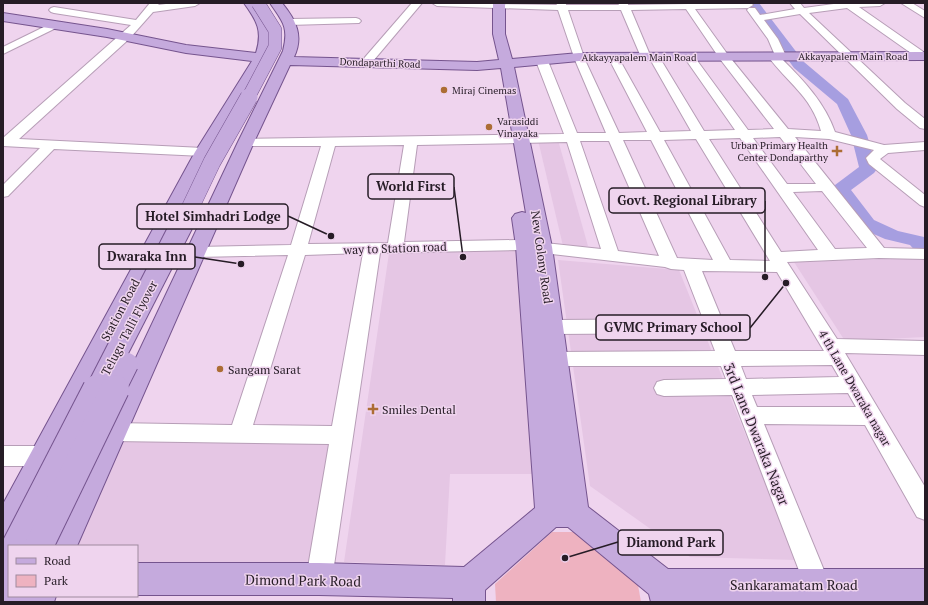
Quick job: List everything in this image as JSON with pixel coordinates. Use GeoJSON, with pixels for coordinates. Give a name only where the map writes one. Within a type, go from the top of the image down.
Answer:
{"type":"FeatureCollection","features":[{"type":"Feature","properties":{"kind":"main road","name":"Station Road"},"geometry":{"type":"LineString","coordinates":[[3,534],[204,152],[261,58],[266,43],[266,31],[262,20],[250,3]]}},
{"type":"Feature","properties":{"kind":"main road","name":"Telugu Talli Flyover"},"geometry":{"type":"LineString","coordinates":[[17,545],[168,253],[212,162],[272,54],[276,38],[275,30],[258,3]]}},
{"type":"Feature","properties":{"kind":"main road","name":"Telugu Talli Flyover"},"geometry":{"type":"LineString","coordinates":[[39,545],[115,388],[183,253],[225,162],[284,50],[286,36],[283,25],[268,3]]}},
{"type":"Feature","properties":{"kind":"main road"},"geometry":{"type":"LineString","coordinates":[[62,545],[246,142],[290,51],[293,35],[289,22],[276,3]]}},
{"type":"Feature","properties":{"kind":"main road","name":"New Colony Road"},"geometry":{"type":"LineString","coordinates":[[494,5],[491,37],[503,66],[534,247],[552,327],[555,359],[562,514]]}},
{"type":"Feature","properties":{"kind":"main road"},"geometry":{"type":"LineString","coordinates":[[3,17],[125,36],[186,49],[261,58]]}},
{"type":"Feature","properties":{"kind":"main road","name":"Akkayyapalem Main Road"},"geometry":{"type":"LineString","coordinates":[[285,61],[291,63],[365,64],[455,69],[503,66],[579,57],[784,56]]}},
{"type":"Feature","properties":{"kind":"main road","name":"Akkayapalem Main Road"},"geometry":{"type":"LineString","coordinates":[[784,56],[906,56],[922,59]]}},
{"type":"Feature","properties":{"kind":"main road","name":"New Colony Road"},"geometry":{"type":"LineString","coordinates":[[534,247],[562,514]]}},
{"type":"Feature","properties":{"kind":"main road"},"geometry":{"type":"LineString","coordinates":[[562,514],[665,593]]}},
{"type":"Feature","properties":{"kind":"main road","name":"Dimond Park Road"},"geometry":{"type":"LineString","coordinates":[[138,579],[319,579],[469,592],[562,514]]}},
{"type":"Feature","properties":{"kind":"main road"},"geometry":{"type":"LineString","coordinates":[[3,573],[8,563]]}},
{"type":"Feature","properties":{"kind":"main road","name":"Sankaramatam Road"},"geometry":{"type":"LineString","coordinates":[[665,593],[820,593],[925,585]]}},
{"type":"Feature","properties":{"kind":"street"},"geometry":{"type":"LineString","coordinates":[[5,142],[125,36],[139,23],[153,6],[195,3]]}},
{"type":"Feature","properties":{"kind":"street"},"geometry":{"type":"LineString","coordinates":[[365,64],[417,3]]}},
{"type":"Feature","properties":{"kind":"street"},"geometry":{"type":"LineString","coordinates":[[437,3],[562,6],[747,4],[762,17],[773,39],[824,119],[829,135]]}},
{"type":"Feature","properties":{"kind":"street"},"geometry":{"type":"LineString","coordinates":[[762,17],[799,7],[880,3]]}},
{"type":"Feature","properties":{"kind":"street"},"geometry":{"type":"LineString","coordinates":[[906,3],[925,15]]}},
{"type":"Feature","properties":{"kind":"street"},"geometry":{"type":"LineString","coordinates":[[847,4],[922,59]]}},
{"type":"Feature","properties":{"kind":"street","name":"4 th Lane Dwaraka nagar"},"geometry":{"type":"LineString","coordinates":[[624,5],[650,57],[780,262],[854,385],[925,509]]}},
{"type":"Feature","properties":{"kind":"street"},"geometry":{"type":"LineString","coordinates":[[688,5],[724,57],[879,253]]}},
{"type":"Feature","properties":{"kind":"street","name":"3rd Lane Dwaraka Nagar"},"geometry":{"type":"LineString","coordinates":[[562,6],[579,57],[615,137],[681,265],[715,326],[820,593]]}},
{"type":"Feature","properties":{"kind":"street"},"geometry":{"type":"LineString","coordinates":[[799,7],[902,106],[925,126]]}},
{"type":"Feature","properties":{"kind":"street"},"geometry":{"type":"LineString","coordinates":[[54,10],[139,23]]}},
{"type":"Feature","properties":{"kind":"street"},"geometry":{"type":"LineString","coordinates":[[289,22],[356,21]]}},
{"type":"Feature","properties":{"kind":"street"},"geometry":{"type":"LineString","coordinates":[[3,51],[54,25]]}},
{"type":"Feature","properties":{"kind":"street"},"geometry":{"type":"LineString","coordinates":[[613,57],[725,266]]}},
{"type":"Feature","properties":{"kind":"street"},"geometry":{"type":"LineString","coordinates":[[689,57],[831,256]]}},
{"type":"Feature","properties":{"kind":"street"},"geometry":{"type":"LineString","coordinates":[[261,58],[285,61]]}},
{"type":"Feature","properties":{"kind":"street"},"geometry":{"type":"LineString","coordinates":[[542,61],[572,138],[611,256]]}},
{"type":"Feature","properties":{"kind":"street"},"geometry":{"type":"LineString","coordinates":[[246,142],[411,141],[784,133],[829,135],[884,149],[925,146]]}},
{"type":"Feature","properties":{"kind":"street"},"geometry":{"type":"LineString","coordinates":[[394,248],[411,141]]}},
{"type":"Feature","properties":{"kind":"street"},"geometry":{"type":"LineString","coordinates":[[5,142],[204,152]]}},
{"type":"Feature","properties":{"kind":"street"},"geometry":{"type":"LineString","coordinates":[[240,432],[298,250],[329,142]]}},
{"type":"Feature","properties":{"kind":"street"},"geometry":{"type":"LineString","coordinates":[[3,194],[50,145]]}},
{"type":"Feature","properties":{"kind":"street"},"geometry":{"type":"LineString","coordinates":[[884,149],[873,158],[874,161],[925,202]]}},
{"type":"Feature","properties":{"kind":"street"},"geometry":{"type":"LineString","coordinates":[[783,188],[818,188],[822,187],[824,184]]}},
{"type":"Feature","properties":{"kind":"street","name":"way to Station road"},"geometry":{"type":"LineString","coordinates":[[197,252],[498,245],[534,247],[681,265],[725,266],[879,253],[925,254]]}},
{"type":"Feature","properties":{"kind":"street"},"geometry":{"type":"LineString","coordinates":[[319,579],[372,249]]}},
{"type":"Feature","properties":{"kind":"street"},"geometry":{"type":"LineString","coordinates":[[552,327],[715,326]]}},
{"type":"Feature","properties":{"kind":"street"},"geometry":{"type":"LineString","coordinates":[[555,359],[727,357],[925,348]]}},
{"type":"Feature","properties":{"kind":"street"},"geometry":{"type":"LineString","coordinates":[[664,388],[854,385]]}},
{"type":"Feature","properties":{"kind":"street"},"geometry":{"type":"LineString","coordinates":[[750,415],[872,416]]}},
{"type":"Feature","properties":{"kind":"street"},"geometry":{"type":"LineString","coordinates":[[113,432],[240,432],[341,435]]}},
{"type":"Feature","properties":{"kind":"street"},"geometry":{"type":"LineString","coordinates":[[3,456],[43,456]]}},
{"type":"Feature","properties":{"kind":"shaded area"},"geometry":{"type":"Polygon","coordinates":[[[538,140],[558,140],[588,246],[563,246],[538,140]]]}},
{"type":"Feature","properties":{"kind":"shaded area"},"geometry":{"type":"Polygon","coordinates":[[[517,251],[535,474],[450,474],[445,565],[344,562],[389,253],[517,251]]]}},
{"type":"Feature","properties":{"kind":"shaded area"},"geometry":{"type":"Polygon","coordinates":[[[925,258],[925,337],[845,341],[794,262],[925,258]]]}},
{"type":"Feature","properties":{"kind":"shaded area"},"geometry":{"type":"Polygon","coordinates":[[[558,260],[679,270],[796,560],[690,557],[590,486],[558,260]]]}},
{"type":"Feature","properties":{"kind":"shaded area"},"geometry":{"type":"Polygon","coordinates":[[[123,440],[332,441],[310,565],[138,564],[138,545],[76,545],[123,440]]]}},
{"type":"Feature","properties":{"kind":"green space"},"geometry":{"type":"Polygon","coordinates":[[[552,532],[575,532],[638,585],[641,602],[496,602],[495,584],[552,532]]]}},
{"type":"Feature","properties":{"kind":"waterway"},"geometry":{"type":"LineString","coordinates":[[753,3],[799,65],[843,102],[859,135],[868,169],[841,189],[867,224],[892,235],[917,241],[925,250]]}},
{"type":"Feature","properties":{"kind":"place","name":"Miraj Cinemas"},"geometry":{"type":"Point","coordinates":[444,90]}},
{"type":"Feature","properties":{"kind":"place","name":"Varasiddi Vinayaka"},"geometry":{"type":"Point","coordinates":[489,127]}},
{"type":"Feature","properties":{"kind":"place","name":"Urban Primary Health Center Dondaparthy"},"geometry":{"type":"Point","coordinates":[837,151]}},
{"type":"Feature","properties":{"kind":"place","name":"Hotel Simhadri Lodge"},"geometry":{"type":"Point","coordinates":[331,236]}},
{"type":"Feature","properties":{"kind":"place","name":"World First"},"geometry":{"type":"Point","coordinates":[463,257]}},
{"type":"Feature","properties":{"kind":"place","name":"Dwaraka Inn"},"geometry":{"type":"Point","coordinates":[241,264]}},
{"type":"Feature","properties":{"kind":"place","name":"Govt. Regional Library"},"geometry":{"type":"Point","coordinates":[765,277]}},
{"type":"Feature","properties":{"kind":"place","name":"GVMC Primary School"},"geometry":{"type":"Point","coordinates":[786,283]}},
{"type":"Feature","properties":{"kind":"place","name":"Sangam Sarat"},"geometry":{"type":"Point","coordinates":[220,369]}},
{"type":"Feature","properties":{"kind":"place","name":"Smiles Dental"},"geometry":{"type":"Point","coordinates":[373,409]}},
{"type":"Feature","properties":{"kind":"place","name":"Diamond Park"},"geometry":{"type":"Point","coordinates":[565,558]}}]}
